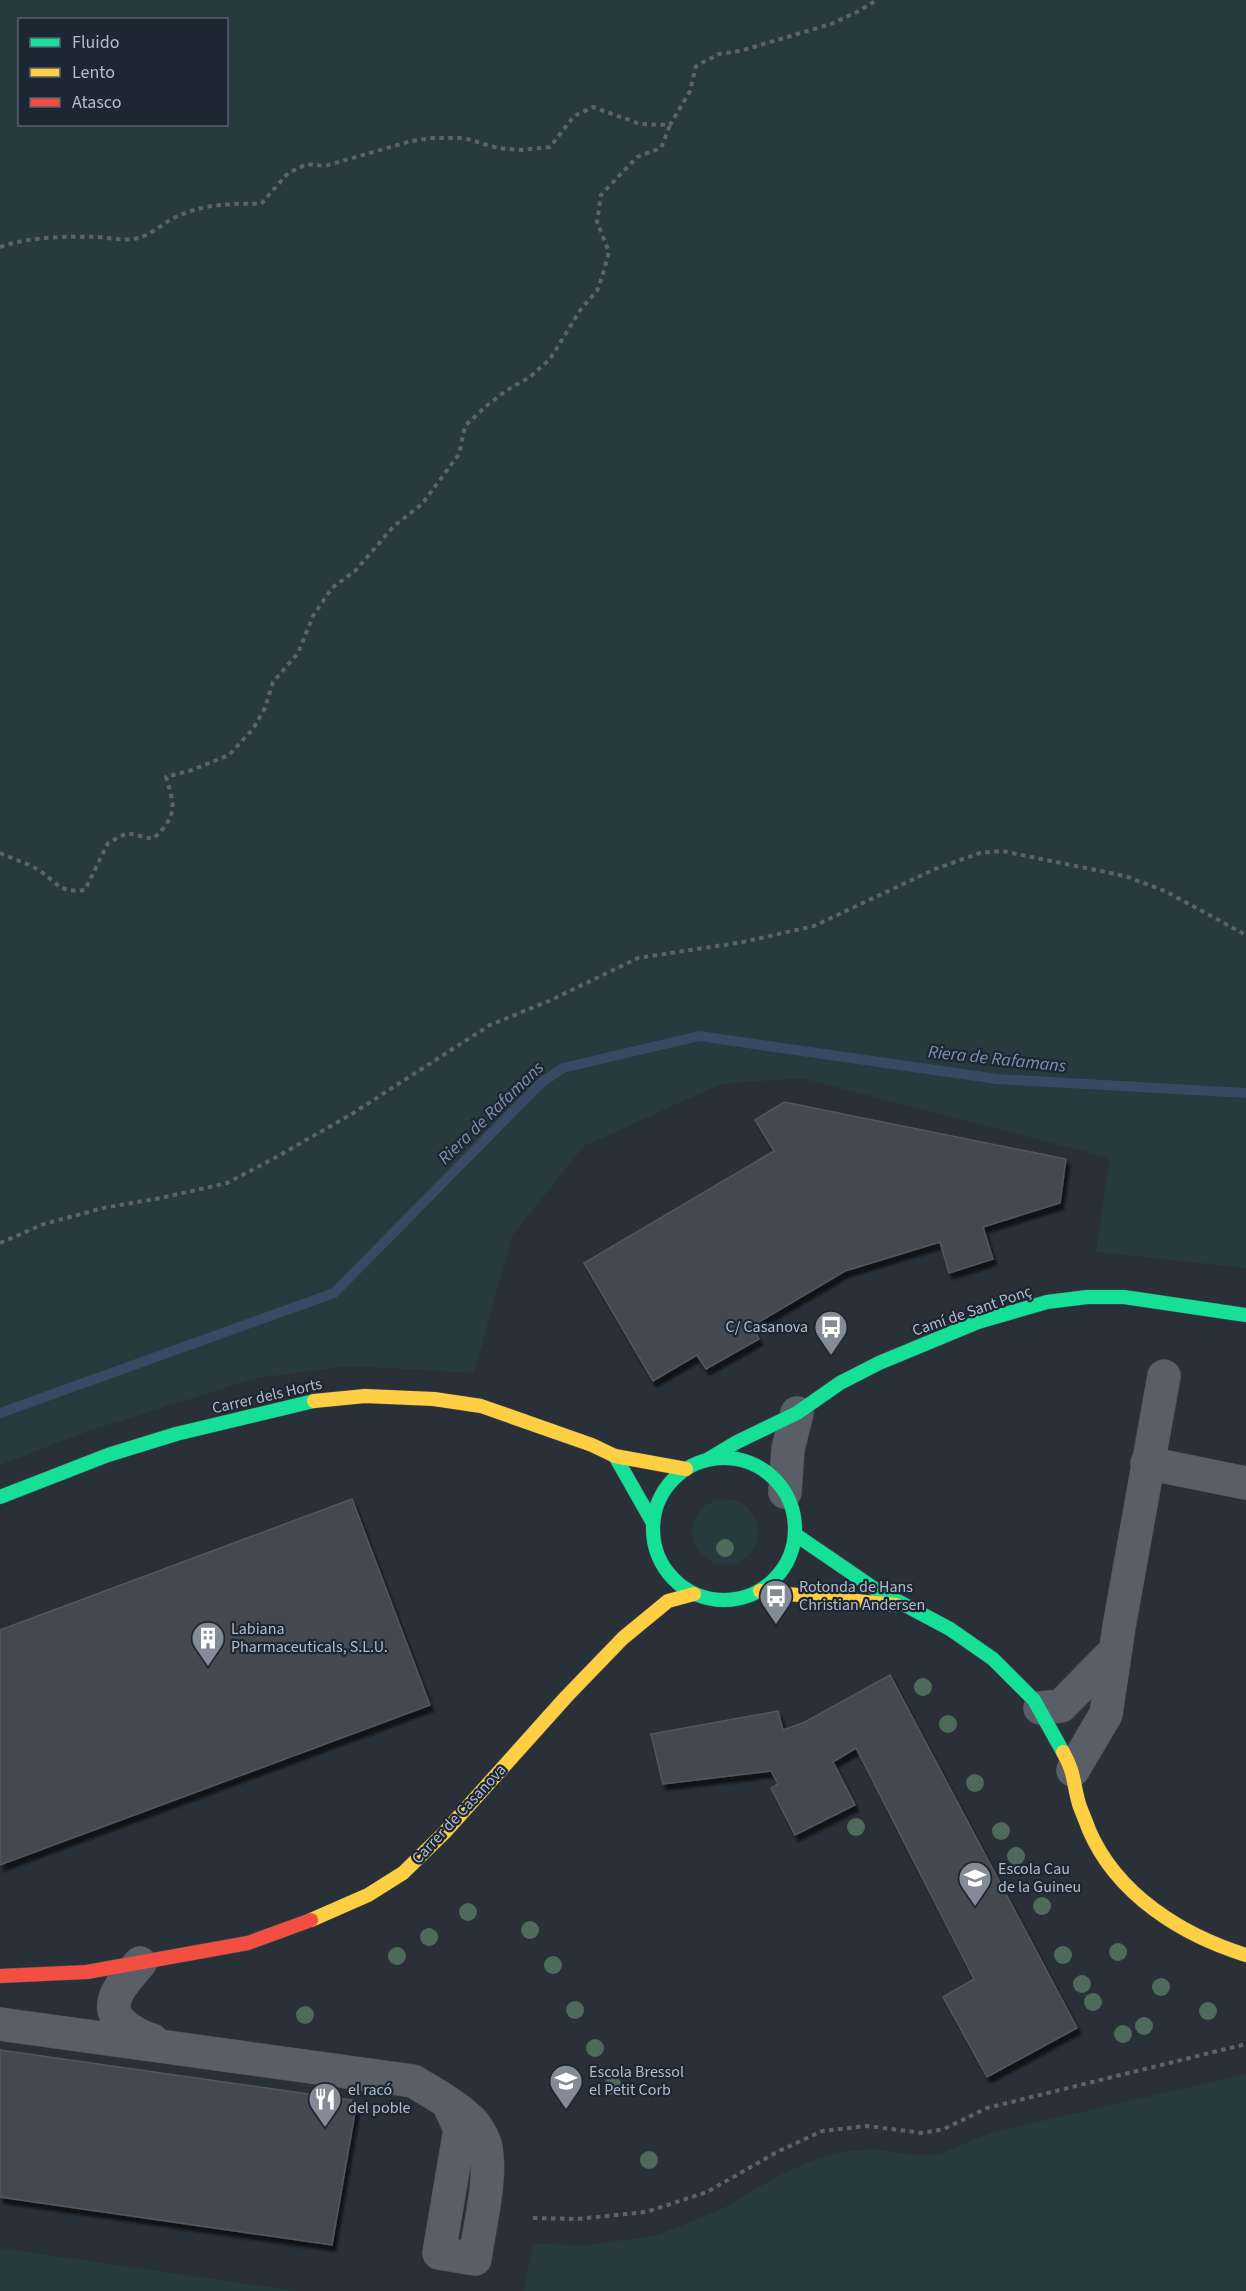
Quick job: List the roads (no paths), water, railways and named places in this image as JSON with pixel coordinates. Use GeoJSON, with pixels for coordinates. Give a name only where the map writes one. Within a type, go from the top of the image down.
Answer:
{"type":"FeatureCollection","features":[{"type":"Feature","properties":{"kind":"street","name":"Camí de Sant Ponç"},"geometry":{"type":"LineString","coordinates":[[797,1413],[840,1383],[879,1363],[978,1322],[1047,1302],[1087,1297],[1124,1297],[1246,1315]]}},
{"type":"Feature","properties":{"kind":"street"},"geometry":{"type":"LineString","coordinates":[[1073,1770],[1106,1714],[1147,1462],[1164,1376]]}},
{"type":"Feature","properties":{"kind":"street","name":"Carrer dels Horts"},"geometry":{"type":"LineString","coordinates":[[0,1497],[108,1455],[176,1434],[321,1399],[365,1396],[434,1399],[481,1406],[592,1444],[615,1456],[686,1469]]}},
{"type":"Feature","properties":{"kind":"street"},"geometry":{"type":"LineString","coordinates":[[707,1460],[728,1458],[750,1463],[770,1474],[785,1492],[794,1513],[796,1535],[790,1558],[778,1577],[760,1591],[739,1600],[717,1601],[694,1594],[675,1581],[662,1564],[655,1544],[653,1523],[657,1500],[668,1481],[686,1469],[797,1413]]}},
{"type":"Feature","properties":{"kind":"street"},"geometry":{"type":"LineString","coordinates":[[785,1492],[788,1449],[797,1413]]}},
{"type":"Feature","properties":{"kind":"street"},"geometry":{"type":"LineString","coordinates":[[615,1456],[653,1523]]}},
{"type":"Feature","properties":{"kind":"street"},"geometry":{"type":"LineString","coordinates":[[1147,1462],[1246,1483]]}},
{"type":"Feature","properties":{"kind":"street"},"geometry":{"type":"LineString","coordinates":[[796,1535],[849,1574],[903,1606],[965,1638],[1022,1686],[1040,1708],[1073,1770],[1080,1807],[1102,1852],[1122,1880],[1142,1901],[1167,1919],[1210,1943],[1246,1955]]}},
{"type":"Feature","properties":{"kind":"street"},"geometry":{"type":"LineString","coordinates":[[760,1591],[903,1606]]}},
{"type":"Feature","properties":{"kind":"street","name":"Carrer de Casanova"},"geometry":{"type":"LineString","coordinates":[[0,1976],[87,1972],[248,1943],[323,1916],[368,1895],[403,1873],[445,1832],[566,1697],[623,1638],[668,1601],[694,1594]]}},
{"type":"Feature","properties":{"kind":"street"},"geometry":{"type":"LineString","coordinates":[[1040,1708],[1061,1706],[1115,1651]]}},
{"type":"Feature","properties":{"kind":"street"},"geometry":{"type":"LineString","coordinates":[[140,1963],[118,1992],[114,2003],[116,2015],[126,2027],[142,2037],[176,2047]]}},
{"type":"Feature","properties":{"kind":"street"},"geometry":{"type":"LineString","coordinates":[[0,2024],[413,2081],[448,2103]]}},
{"type":"Feature","properties":{"kind":"waterway","name":"Riera de Rafamans"},"geometry":{"type":"LineString","coordinates":[[0,1413],[334,1293],[542,1082],[563,1068],[699,1036],[997,1079],[1246,1093]]}},
{"type":"Feature","properties":{"kind":"place","name":"C/ Casanova"},"geometry":{"type":"Point","coordinates":[831,1356]}},
{"type":"Feature","properties":{"kind":"place","name":"Rotonda de Hans Christian Andersen"},"geometry":{"type":"Point","coordinates":[776,1625]}},
{"type":"Feature","properties":{"kind":"place","name":"Labiana Pharmaceuticals, S.L.U."},"geometry":{"type":"Point","coordinates":[208,1667]}},
{"type":"Feature","properties":{"kind":"place","name":"Escola Cau de la Guineu"},"geometry":{"type":"Point","coordinates":[975,1907]}},
{"type":"Feature","properties":{"kind":"place","name":"Escola Bressol el Petit Corb"},"geometry":{"type":"Point","coordinates":[566,2110]}},
{"type":"Feature","properties":{"kind":"place","name":"el racó del poble"},"geometry":{"type":"Point","coordinates":[325,2128]}}]}
